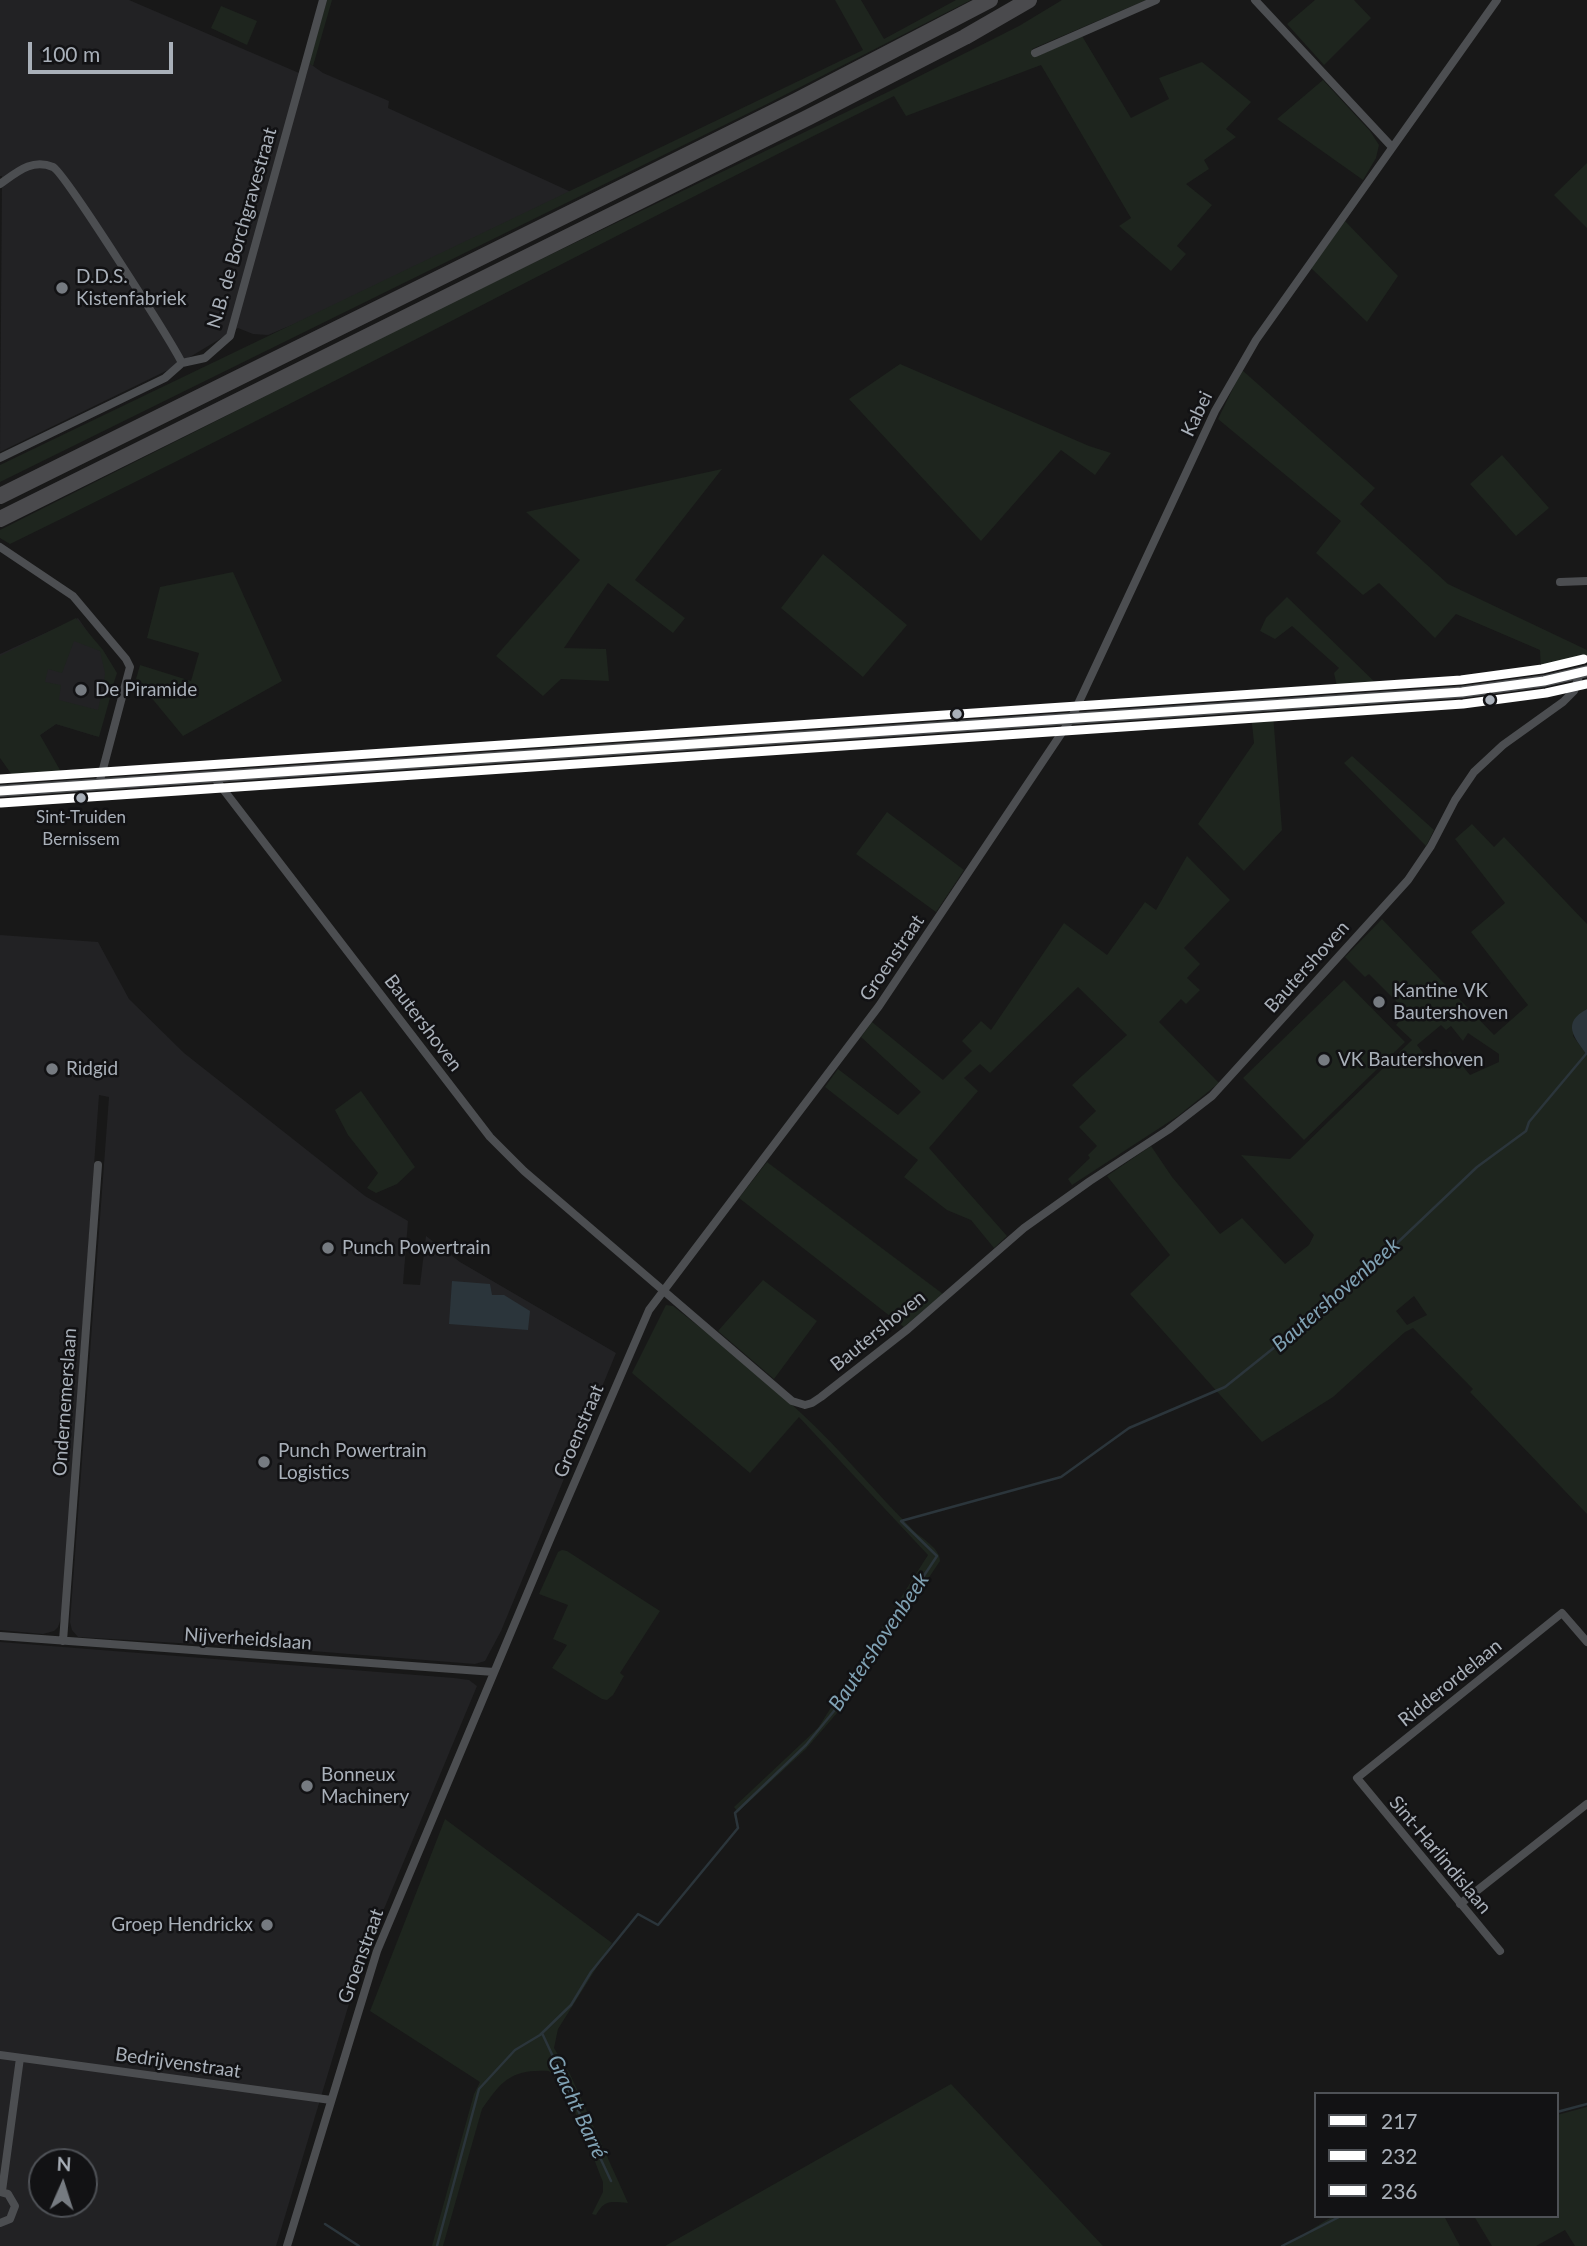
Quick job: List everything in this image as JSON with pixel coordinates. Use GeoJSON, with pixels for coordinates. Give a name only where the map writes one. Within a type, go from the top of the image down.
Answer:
{"type":"FeatureCollection","features":[{"type":"Feature","properties":{"kind":"highway"},"geometry":{"type":"LineString","coordinates":[[0,496],[783,108],[990,0]]}},
{"type":"Feature","properties":{"kind":"highway"},"geometry":{"type":"LineString","coordinates":[[0,519],[809,117],[965,37],[1029,0]]}},
{"type":"Feature","properties":{"kind":"street","name":"N.B. de Borchgravestraat"},"geometry":{"type":"LineString","coordinates":[[0,458],[165,378],[182,363],[205,358],[230,336],[323,0]]}},
{"type":"Feature","properties":{"kind":"street"},"geometry":{"type":"LineString","coordinates":[[1035,53],[1156,0]]}},
{"type":"Feature","properties":{"kind":"street"},"geometry":{"type":"LineString","coordinates":[[1255,0],[1392,147]]}},
{"type":"Feature","properties":{"kind":"street","name":"Kabei"},"geometry":{"type":"LineString","coordinates":[[1070,719],[1234,374],[1497,0]]}},
{"type":"Feature","properties":{"kind":"street"},"geometry":{"type":"LineString","coordinates":[[0,184],[24,168],[38,163],[56,168],[91,218],[182,363]]}},
{"type":"Feature","properties":{"kind":"street"},"geometry":{"type":"LineString","coordinates":[[0,547],[73,596],[130,667],[99,784]]}},
{"type":"Feature","properties":{"kind":"street"},"geometry":{"type":"LineString","coordinates":[[1560,582],[1587,580]]}},
{"type":"Feature","properties":{"kind":"street"},"geometry":{"type":"LineString","coordinates":[[0,790],[1462,692],[1519,685],[1584,672]]}},
{"type":"Feature","properties":{"kind":"street","name":"Bautershoven"},"geometry":{"type":"LineString","coordinates":[[214,776],[490,1137],[524,1171],[708,1331],[800,1405],[812,1403],[908,1329],[1024,1228],[1168,1130],[1212,1096],[1408,880],[1474,772],[1503,745],[1563,702],[1574,691],[1584,672]]}},
{"type":"Feature","properties":{"kind":"street","name":"Groenstraat"},"geometry":{"type":"LineString","coordinates":[[287,2246],[377,1951],[649,1310],[879,1006],[1070,719]]}},
{"type":"Feature","properties":{"kind":"street","name":"Ondernemerslaan"},"geometry":{"type":"LineString","coordinates":[[63,1641],[98,1165]]}},
{"type":"Feature","properties":{"kind":"street","name":"Ridderordelaan"},"geometry":{"type":"LineString","coordinates":[[1357,1779],[1562,1613],[1587,1642]]}},
{"type":"Feature","properties":{"kind":"street","name":"Nijverheidslaan"},"geometry":{"type":"LineString","coordinates":[[0,1636],[494,1672]]}},
{"type":"Feature","properties":{"kind":"street","name":"Sint-Harlindislaan"},"geometry":{"type":"LineString","coordinates":[[1357,1779],[1500,1951]]}},
{"type":"Feature","properties":{"kind":"street"},"geometry":{"type":"LineString","coordinates":[[1460,1904],[1587,1804]]}},
{"type":"Feature","properties":{"kind":"street","name":"Bedrijvenstraat"},"geometry":{"type":"LineString","coordinates":[[0,2055],[331,2101]]}},
{"type":"Feature","properties":{"kind":"street"},"geometry":{"type":"LineString","coordinates":[[0,2223],[10,2219],[15,2206],[8,2194],[1,2191],[20,2058]]}},
{"type":"Feature","properties":{"kind":"shaded area"},"geometry":{"type":"Polygon","coordinates":[[[0,0],[129,0],[306,76],[309,63],[323,73],[389,101],[388,108],[571,192],[268,335],[253,334],[238,328],[170,369],[0,452],[0,0]]]}},
{"type":"Feature","properties":{"kind":"shaded area"},"geometry":{"type":"Polygon","coordinates":[[[327,0],[332,0],[313,66],[309,63],[327,0]]]}},
{"type":"Feature","properties":{"kind":"shaded area"},"geometry":{"type":"Polygon","coordinates":[[[835,0],[861,0],[884,39],[956,0],[971,0],[767,104],[0,482],[0,465],[863,50],[835,0]]]}},
{"type":"Feature","properties":{"kind":"shaded area"},"geometry":{"type":"Polygon","coordinates":[[[1062,0],[1146,0],[1032,49],[1037,56],[1082,36],[1131,118],[1169,99],[1159,78],[1202,62],[1251,102],[1226,129],[1236,137],[1204,160],[1209,169],[1186,184],[1212,205],[1177,246],[1186,254],[1171,271],[1119,226],[1131,218],[1041,65],[906,116],[894,96],[10,544],[0,538],[0,530],[452,302],[892,90],[1019,26],[1062,0]]]}},
{"type":"Feature","properties":{"kind":"shaded area"},"geometry":{"type":"Polygon","coordinates":[[[1315,0],[1354,0],[1371,18],[1324,65],[1287,24],[1315,0]]]}},
{"type":"Feature","properties":{"kind":"shaded area"},"geometry":{"type":"Polygon","coordinates":[[[221,6],[257,21],[247,45],[211,28],[221,6]]]}},
{"type":"Feature","properties":{"kind":"shaded area"},"geometry":{"type":"Polygon","coordinates":[[[1323,80],[1370,131],[1379,145],[1376,158],[1363,180],[1277,119],[1323,80]]]}},
{"type":"Feature","properties":{"kind":"shaded area"},"geometry":{"type":"Polygon","coordinates":[[[1587,163],[1587,228],[1554,195],[1587,163]]]}},
{"type":"Feature","properties":{"kind":"shaded area"},"geometry":{"type":"Polygon","coordinates":[[[1345,221],[1398,276],[1367,322],[1311,268],[1345,221]]]}},
{"type":"Feature","properties":{"kind":"shaded area"},"geometry":{"type":"Polygon","coordinates":[[[900,364],[1089,446],[1111,453],[1095,475],[1061,450],[981,541],[849,399],[900,364]]]}},
{"type":"Feature","properties":{"kind":"shaded area"},"geometry":{"type":"Polygon","coordinates":[[[1242,370],[1375,488],[1360,504],[1448,584],[1587,650],[1587,660],[1541,671],[1540,650],[1456,614],[1435,638],[1379,583],[1363,595],[1316,553],[1341,521],[1218,419],[1242,370]]]}},
{"type":"Feature","properties":{"kind":"shaded area"},"geometry":{"type":"Polygon","coordinates":[[[1502,455],[1549,508],[1516,536],[1470,484],[1502,455]]]}},
{"type":"Feature","properties":{"kind":"shaded area"},"geometry":{"type":"Polygon","coordinates":[[[722,469],[635,580],[685,618],[673,633],[608,583],[564,648],[606,649],[609,681],[561,679],[543,696],[496,656],[580,560],[526,512],[722,469]]]}},
{"type":"Feature","properties":{"kind":"shaded area"},"geometry":{"type":"Polygon","coordinates":[[[823,554],[907,625],[863,677],[781,608],[823,554]]]}},
{"type":"Feature","properties":{"kind":"shaded area"},"geometry":{"type":"Polygon","coordinates":[[[233,572],[282,681],[183,736],[136,679],[140,665],[191,681],[199,653],[147,638],[160,587],[233,572]]]}},
{"type":"Feature","properties":{"kind":"shaded area"},"geometry":{"type":"Polygon","coordinates":[[[1287,597],[1381,688],[1338,691],[1334,673],[1339,668],[1292,626],[1275,639],[1260,631],[1266,618],[1287,597]]]}},
{"type":"Feature","properties":{"kind":"shaded area"},"geometry":{"type":"Polygon","coordinates":[[[76,618],[103,650],[117,673],[113,685],[104,683],[105,673],[100,651],[74,641],[62,673],[48,669],[45,682],[61,685],[59,700],[98,710],[101,696],[110,698],[99,737],[56,724],[40,735],[64,777],[17,782],[0,758],[0,656],[76,618]]]}},
{"type":"Feature","properties":{"kind":"shaded area"},"geometry":{"type":"Polygon","coordinates":[[[78,618],[113,668],[96,736],[56,724],[40,735],[0,670],[0,654],[78,618]]]}},
{"type":"Feature","properties":{"kind":"shaded area"},"geometry":{"type":"Polygon","coordinates":[[[1251,714],[1273,714],[1282,830],[1244,871],[1198,824],[1254,743],[1251,714]]]}},
{"type":"Feature","properties":{"kind":"shaded area"},"geometry":{"type":"Polygon","coordinates":[[[1352,756],[1434,830],[1426,846],[1344,763],[1352,756]]]}},
{"type":"Feature","properties":{"kind":"shaded area"},"geometry":{"type":"Polygon","coordinates":[[[887,812],[964,870],[936,912],[856,854],[887,812]]]}},
{"type":"Feature","properties":{"kind":"shaded area"},"geometry":{"type":"Polygon","coordinates":[[[1472,824],[1494,847],[1504,837],[1587,924],[1587,1009],[1573,1036],[1587,1055],[1587,1514],[1470,1392],[1473,1389],[1413,1328],[1405,1332],[1333,1397],[1262,1442],[1130,1294],[1170,1255],[1107,1176],[1151,1146],[1172,1177],[1220,1234],[1242,1218],[1285,1264],[1309,1245],[1314,1235],[1241,1155],[1290,1159],[1412,1040],[1396,1025],[1407,1012],[1369,974],[1365,977],[1345,957],[1382,919],[1494,1035],[1528,1005],[1471,932],[1505,903],[1455,839],[1472,824]],[[1441,1025],[1417,1045],[1434,1067],[1450,1051],[1470,1075],[1499,1062],[1499,1054],[1468,1033],[1463,1041],[1451,1026],[1446,1030],[1441,1025]],[[1414,1296],[1396,1311],[1407,1325],[1427,1315],[1414,1296]]]}},
{"type":"Feature","properties":{"kind":"shaded area"},"geometry":{"type":"Polygon","coordinates":[[[1187,856],[1230,900],[1184,948],[1200,964],[1187,978],[1200,990],[1186,1004],[1181,999],[1159,1022],[1219,1083],[1178,1116],[1072,1185],[1068,1179],[1090,1158],[1088,1155],[1097,1146],[1079,1127],[1096,1111],[1072,1085],[1127,1035],[1078,987],[990,1073],[980,1064],[964,1078],[978,1091],[929,1148],[1007,1236],[994,1248],[971,1220],[947,1210],[904,1177],[918,1160],[825,1087],[838,1069],[898,1115],[921,1092],[861,1037],[872,1022],[943,1080],[972,1051],[962,1041],[981,1021],[991,1030],[1064,923],[1107,955],[1145,902],[1156,910],[1187,856]]]}},
{"type":"Feature","properties":{"kind":"shaded area"},"geometry":{"type":"Polygon","coordinates":[[[0,935],[98,942],[129,999],[184,1053],[365,1196],[408,1221],[403,1284],[420,1285],[426,1236],[460,1262],[616,1353],[501,1631],[485,1661],[475,1664],[78,1637],[72,1630],[70,1622],[109,1097],[99,1095],[62,1616],[54,1631],[43,1634],[0,1630],[0,935]]]}},
{"type":"Feature","properties":{"kind":"shaded area","name":"VK Bautershoven"},"geometry":{"type":"Polygon","coordinates":[[[1344,980],[1405,1042],[1304,1140],[1243,1078],[1344,980]]]}},
{"type":"Feature","properties":{"kind":"shaded area"},"geometry":{"type":"Polygon","coordinates":[[[1587,1009],[1587,1055],[1574,1036],[1572,1025],[1579,1014],[1587,1009]]]}},
{"type":"Feature","properties":{"kind":"shaded area"},"geometry":{"type":"Polygon","coordinates":[[[361,1091],[415,1167],[397,1184],[376,1193],[367,1188],[378,1173],[348,1135],[335,1110],[361,1091]]]}},
{"type":"Feature","properties":{"kind":"shaded area"},"geometry":{"type":"Polygon","coordinates":[[[767,1162],[943,1294],[904,1327],[739,1198],[767,1162]]]}},
{"type":"Feature","properties":{"kind":"shaded area"},"geometry":{"type":"Polygon","coordinates":[[[763,1280],[817,1321],[774,1379],[718,1331],[763,1280]]]}},
{"type":"Feature","properties":{"kind":"shaded area"},"geometry":{"type":"Polygon","coordinates":[[[452,1281],[490,1284],[492,1295],[504,1295],[530,1311],[528,1330],[449,1324],[452,1281]]]}},
{"type":"Feature","properties":{"kind":"shaded area"},"geometry":{"type":"Polygon","coordinates":[[[666,1305],[673,1306],[722,1345],[801,1413],[913,1530],[934,1548],[940,1561],[843,1706],[806,1749],[738,1812],[734,1807],[818,1728],[928,1555],[799,1417],[750,1473],[632,1373],[666,1305]]]}},
{"type":"Feature","properties":{"kind":"shaded area"},"geometry":{"type":"Polygon","coordinates":[[[562,1550],[660,1611],[620,1673],[624,1676],[607,1700],[552,1668],[567,1645],[553,1639],[568,1605],[539,1594],[558,1552],[562,1550]]]}},
{"type":"Feature","properties":{"kind":"shaded area"},"geometry":{"type":"Polygon","coordinates":[[[0,1642],[454,1678],[469,1680],[477,1686],[361,1964],[276,2246],[0,2246],[0,1642]]]}},
{"type":"Feature","properties":{"kind":"shaded area"},"geometry":{"type":"Polygon","coordinates":[[[445,1819],[612,1943],[558,2029],[554,2048],[570,2074],[628,2203],[609,2203],[602,2206],[596,2215],[592,2214],[603,2192],[603,2182],[574,2110],[549,2071],[526,2072],[509,2078],[482,2109],[443,2246],[432,2246],[474,2094],[480,2082],[370,2011],[445,1819]]]}},
{"type":"Feature","properties":{"kind":"shaded area"},"geometry":{"type":"Polygon","coordinates":[[[951,2084],[1103,2246],[665,2246],[951,2084]]]}},
{"type":"Feature","properties":{"kind":"shaded area"},"geometry":{"type":"Polygon","coordinates":[[[1587,2107],[1587,2246],[1575,2246],[1565,2230],[1536,2246],[1492,2246],[1475,2218],[1559,2218],[1559,2114],[1587,2107]]]}},
{"type":"Feature","properties":{"kind":"shaded area"},"geometry":{"type":"Polygon","coordinates":[[[1330,2218],[1445,2218],[1460,2246],[1285,2246],[1330,2218]]]}},
{"type":"Feature","properties":{"kind":"waterway","name":"Bautershovenbeek"},"geometry":{"type":"LineString","coordinates":[[437,2246],[479,2089],[515,2050],[540,2035],[571,2005],[591,1972],[638,1914],[658,1925],[738,1828],[735,1813],[806,1745],[834,1711],[937,1556],[901,1521],[1061,1477],[1129,1428],[1225,1387],[1356,1282],[1477,1167],[1526,1131],[1529,1122],[1586,1054]]}},
{"type":"Feature","properties":{"kind":"waterway","name":"Gracht Barré"},"geometry":{"type":"LineString","coordinates":[[542,2033],[611,2181]]}},
{"type":"Feature","properties":{"kind":"waterway"},"geometry":{"type":"LineString","coordinates":[[1559,2111],[1587,2104]]}},
{"type":"Feature","properties":{"kind":"waterway"},"geometry":{"type":"LineString","coordinates":[[1282,2246],[1337,2218]]}},
{"type":"Feature","properties":{"kind":"waterway","name":"Bautershovenbeek"},"geometry":{"type":"LineString","coordinates":[[325,2224],[359,2246]]}},
{"type":"Feature","properties":{"kind":"transit line","name":"236"},"geometry":{"type":"LineString","coordinates":[[0,779],[1461,680],[1542,669],[1584,659]]}},
{"type":"Feature","properties":{"kind":"transit line","name":"217"},"geometry":{"type":"LineString","coordinates":[[0,791],[1462,692],[1544,681],[1587,671]]}},
{"type":"Feature","properties":{"kind":"transit line","name":"232"},"geometry":{"type":"LineString","coordinates":[[1,803],[1463,704],[1546,693],[1587,684]]}},
{"type":"Feature","properties":{"kind":"place","name":"D.D.S. Kistenfabriek"},"geometry":{"type":"Point","coordinates":[62,288]}},
{"type":"Feature","properties":{"kind":"place","name":"De Piramide"},"geometry":{"type":"Point","coordinates":[81,690]}},
{"type":"Feature","properties":{"kind":"place","name":"Sint-Truiden Bernissem"},"geometry":{"type":"Point","coordinates":[81,798]}},
{"type":"Feature","properties":{"kind":"place","name":"Kantine VK Bautershoven"},"geometry":{"type":"Point","coordinates":[1379,1002]}},
{"type":"Feature","properties":{"kind":"place","name":"VK Bautershoven"},"geometry":{"type":"Point","coordinates":[1324,1060]}},
{"type":"Feature","properties":{"kind":"place","name":"Ridgid"},"geometry":{"type":"Point","coordinates":[52,1069]}},
{"type":"Feature","properties":{"kind":"place","name":"Punch Powertrain"},"geometry":{"type":"Point","coordinates":[328,1248]}},
{"type":"Feature","properties":{"kind":"place","name":"Punch Powertrain Logistics"},"geometry":{"type":"Point","coordinates":[264,1462]}},
{"type":"Feature","properties":{"kind":"place","name":"Bonneux Machinery"},"geometry":{"type":"Point","coordinates":[307,1786]}},
{"type":"Feature","properties":{"kind":"place","name":"Groep Hendrickx"},"geometry":{"type":"Point","coordinates":[267,1925]}}]}
